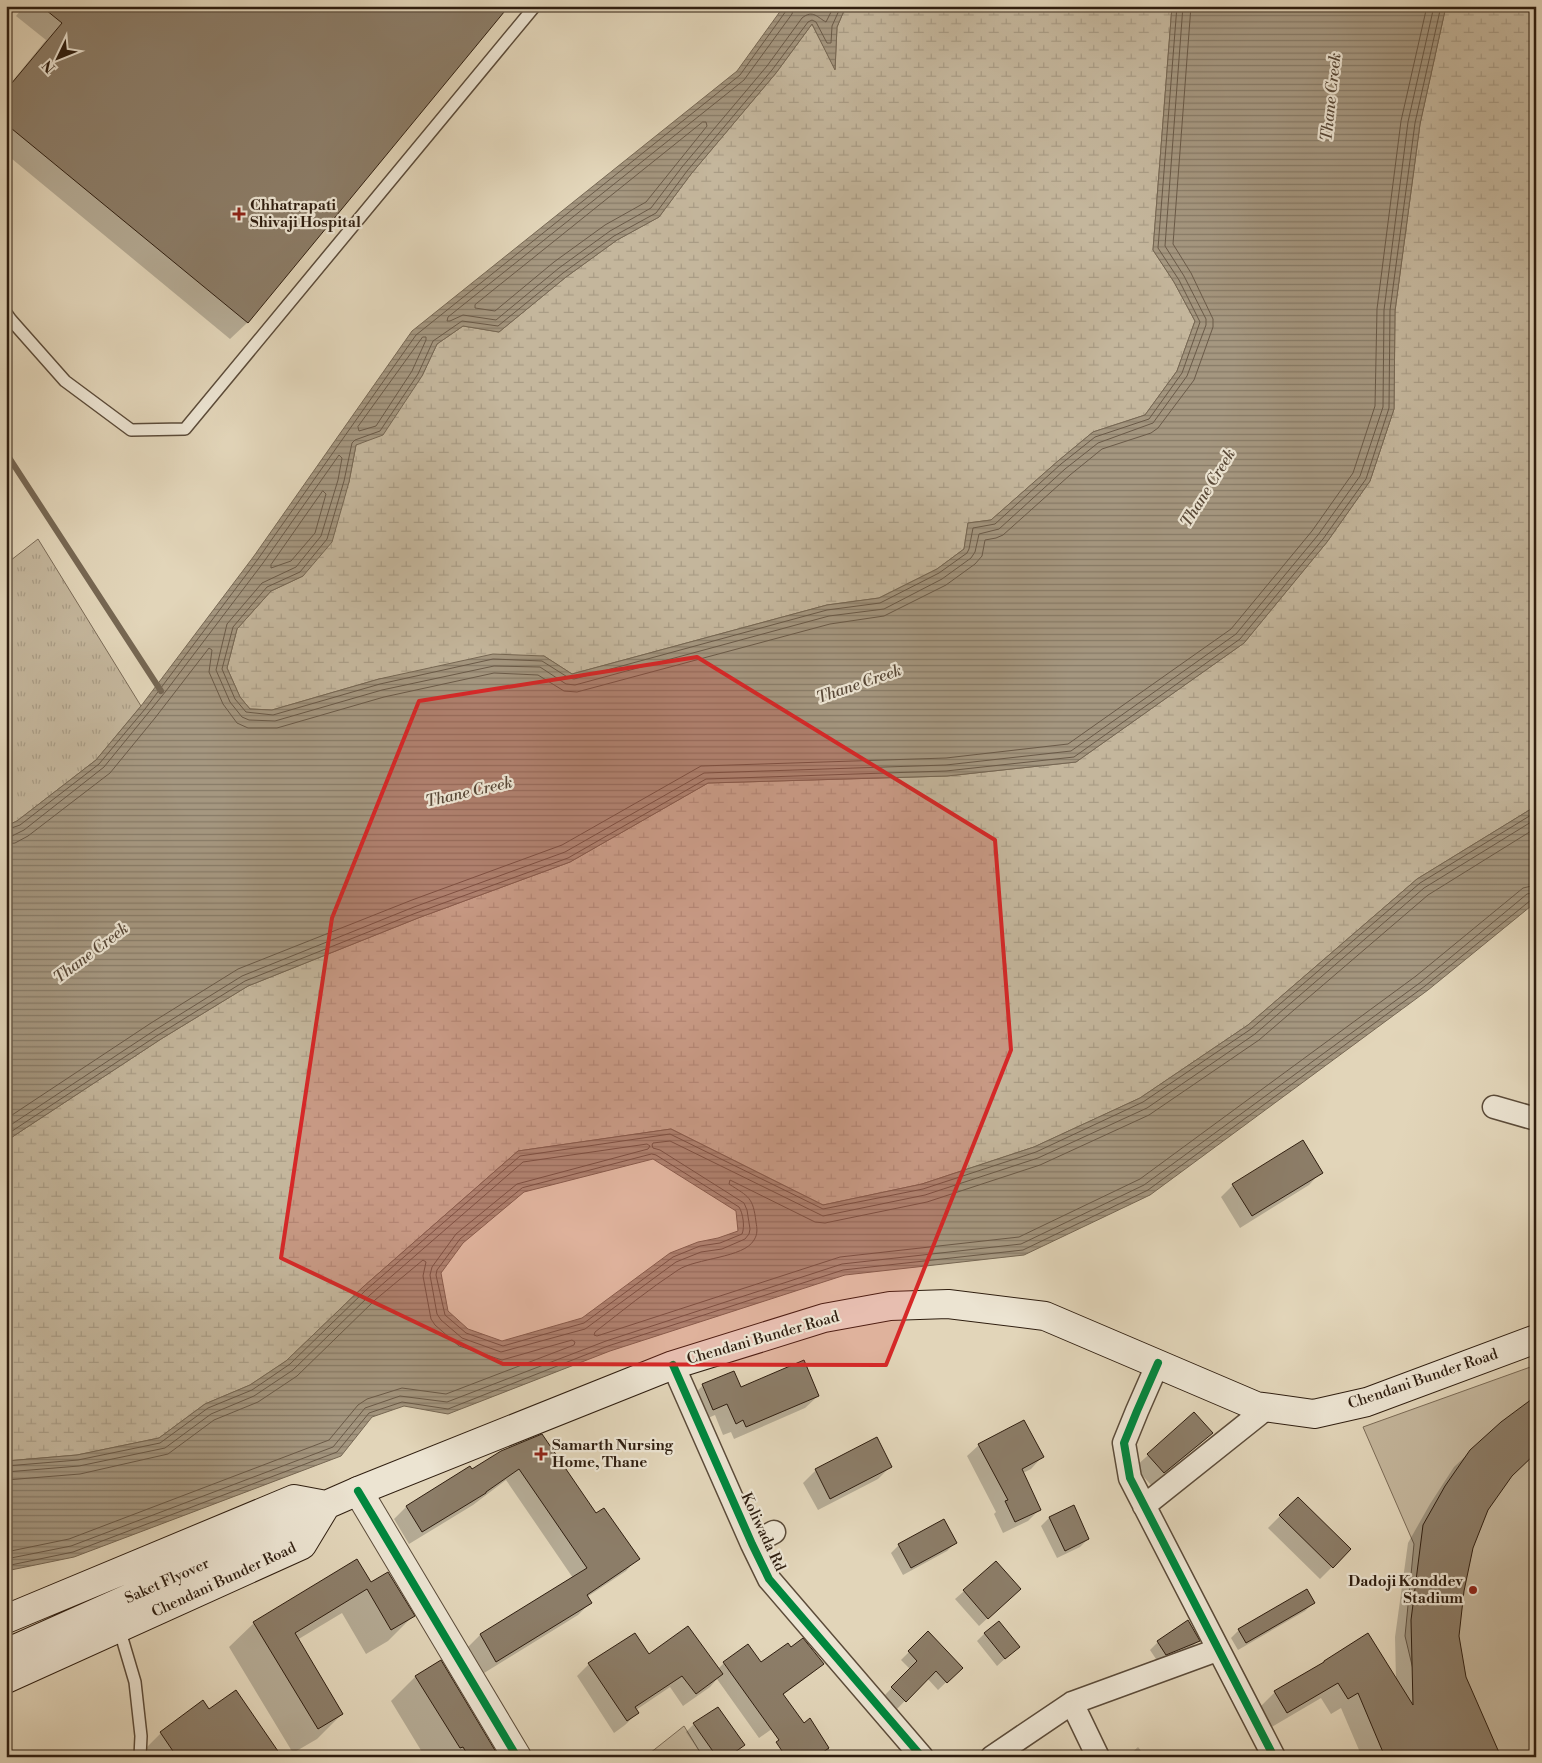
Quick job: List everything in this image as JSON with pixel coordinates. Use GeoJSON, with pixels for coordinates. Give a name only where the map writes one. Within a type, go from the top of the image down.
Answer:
{"type":"FeatureCollection","features":[{"type":"Feature","properties":{"kind":"main road","name":"Chendani Bunder Road"},"geometry":{"type":"LineString","coordinates":[[6,1679],[302,1545],[326,1505],[358,1490],[674,1365],[824,1318],[890,1306],[948,1304],[1045,1316],[1256,1406],[1314,1414],[1366,1402],[1536,1339]]}},
{"type":"Feature","properties":{"kind":"main road"},"geometry":{"type":"LineString","coordinates":[[358,1490],[517,1757]]}},
{"type":"Feature","properties":{"kind":"main road"},"geometry":{"type":"LineString","coordinates":[[6,1619],[294,1499],[326,1505]]}},
{"type":"Feature","properties":{"kind":"main road","name":"Saket Flyover"},"geometry":{"type":"LineString","coordinates":[[6,1653],[280,1531],[326,1505]]}},
{"type":"Feature","properties":{"kind":"street"},"geometry":{"type":"LineString","coordinates":[[1494,1106],[1536,1119]]}},
{"type":"Feature","properties":{"kind":"street"},"geometry":{"type":"LineString","coordinates":[[1158,1363],[1124,1443],[1130,1478],[1217,1650],[1274,1757]]}},
{"type":"Feature","properties":{"kind":"street","name":"Koliwada Rd"},"geometry":{"type":"LineString","coordinates":[[674,1365],[769,1579],[922,1757]]}},
{"type":"Feature","properties":{"kind":"street"},"geometry":{"type":"LineString","coordinates":[[1144,1506],[1268,1407]]}},
{"type":"Feature","properties":{"kind":"street"},"geometry":{"type":"LineString","coordinates":[[752,1544],[774,1532]]}},
{"type":"Feature","properties":{"kind":"street"},"geometry":{"type":"LineString","coordinates":[[992,1757],[1072,1703],[1217,1650]]}},
{"type":"Feature","properties":{"kind":"street"},"geometry":{"type":"LineString","coordinates":[[1072,1703],[1098,1757]]}},
{"type":"Feature","properties":{"kind":"lane"},"geometry":{"type":"LineString","coordinates":[[6,313],[65,382],[131,430],[185,429],[535,6]]}},
{"type":"Feature","properties":{"kind":"lane"},"geometry":{"type":"LineString","coordinates":[[119,1628],[135,1682],[141,1736],[140,1757]]}},
{"type":"Feature","properties":{"kind":"highlighted area"},"geometry":{"type":"Polygon","coordinates":[[[697,657],[995,840],[1011,1050],[886,1365],[503,1364],[281,1258],[332,918],[419,701],[697,657]]]}},
{"type":"Feature","properties":{"kind":"green space"},"geometry":{"type":"Polygon","coordinates":[[[846,6],[1172,6],[1153,250],[1174,282],[1195,321],[1177,371],[1145,415],[1093,432],[991,520],[968,523],[964,549],[937,569],[879,598],[827,605],[572,674],[544,656],[379,679],[272,710],[250,709],[240,697],[227,668],[237,629],[271,591],[303,576],[349,482],[356,445],[422,376],[437,344],[463,326],[499,332],[566,277],[617,240],[659,217],[691,174],[776,73],[812,24],[835,69],[837,27],[846,6]]]}},
{"type":"Feature","properties":{"kind":"green space"},"geometry":{"type":"Polygon","coordinates":[[[1446,6],[1536,6],[1536,806],[1417,879],[1248,1025],[1140,1098],[1034,1147],[922,1184],[823,1205],[671,1129],[518,1151],[363,1287],[286,1361],[250,1385],[205,1404],[159,1438],[77,1455],[6,1461],[6,1141],[161,1039],[248,986],[418,918],[570,862],[708,783],[947,776],[1076,762],[1244,643],[1327,542],[1370,481],[1394,409],[1395,311],[1420,124],[1446,6]]]}},
{"type":"Feature","properties":{"kind":"green space"},"geometry":{"type":"Polygon","coordinates":[[[38,539],[141,706],[96,760],[17,821],[6,826],[6,564],[38,539]]]}},
{"type":"Feature","properties":{"kind":"green space","name":"Dadoji Konddev Stadium"},"geometry":{"type":"Polygon","coordinates":[[[1536,1365],[1536,1757],[1449,1757],[1417,1686],[1405,1636],[1414,1544],[1363,1427],[1536,1365]]]}},
{"type":"Feature","properties":{"kind":"green space"},"geometry":{"type":"Polygon","coordinates":[[[684,1726],[703,1757],[645,1757],[684,1726]]]}},
{"type":"Feature","properties":{"kind":"water","name":"Thane Creek"},"geometry":{"type":"Polygon","coordinates":[[[784,6],[846,6],[837,27],[835,70],[812,24],[776,73],[691,174],[659,217],[617,240],[566,277],[499,332],[463,326],[437,344],[422,376],[383,435],[356,445],[349,482],[332,542],[303,576],[271,591],[237,629],[227,668],[240,697],[250,709],[272,710],[379,679],[493,654],[544,656],[572,674],[827,605],[879,598],[937,569],[964,549],[968,523],[991,520],[1093,432],[1145,415],[1177,371],[1195,321],[1174,282],[1153,250],[1172,6],[1446,6],[1420,124],[1395,311],[1394,409],[1370,481],[1327,542],[1244,643],[1076,762],[947,776],[708,783],[570,862],[418,918],[248,986],[161,1039],[6,1141],[6,826],[17,821],[96,760],[141,706],[254,556],[412,331],[737,71],[784,6]]]}},
{"type":"Feature","properties":{"kind":"water"},"geometry":{"type":"Polygon","coordinates":[[[1536,806],[1536,902],[1428,990],[1150,1195],[1024,1255],[845,1275],[610,1351],[448,1414],[404,1406],[372,1417],[341,1456],[74,1557],[6,1571],[6,1461],[77,1455],[159,1438],[205,1404],[250,1385],[286,1361],[363,1287],[518,1151],[671,1129],[823,1205],[922,1184],[1034,1147],[1140,1098],[1248,1025],[1417,879],[1536,806]],[[653,1159],[524,1192],[463,1243],[441,1273],[448,1311],[468,1329],[502,1341],[582,1318],[670,1253],[698,1242],[738,1231],[736,1211],[653,1159]]]}},
{"type":"Feature","properties":{"kind":"building"},"geometry":{"type":"Polygon","coordinates":[[[41,6],[509,6],[248,323],[6,124],[6,90],[62,23],[41,6]]]}},
{"type":"Feature","properties":{"kind":"building"},"geometry":{"type":"Polygon","coordinates":[[[1303,1140],[1323,1173],[1252,1216],[1232,1184],[1303,1140]]]}},
{"type":"Feature","properties":{"kind":"building"},"geometry":{"type":"Polygon","coordinates":[[[804,1360],[819,1396],[746,1427],[743,1420],[736,1424],[727,1404],[713,1410],[702,1384],[734,1371],[741,1387],[804,1360]]]}},
{"type":"Feature","properties":{"kind":"building"},"geometry":{"type":"Polygon","coordinates":[[[1536,1396],[1536,1453],[1512,1476],[1488,1510],[1473,1548],[1464,1591],[1459,1636],[1466,1677],[1501,1757],[1385,1757],[1358,1693],[1348,1699],[1338,1683],[1287,1713],[1274,1691],[1324,1662],[1368,1633],[1413,1705],[1411,1620],[1423,1525],[1445,1486],[1470,1450],[1501,1422],[1536,1396]]]}},
{"type":"Feature","properties":{"kind":"building"},"geometry":{"type":"Polygon","coordinates":[[[1194,1412],[1213,1433],[1164,1473],[1147,1454],[1194,1412]]]}},
{"type":"Feature","properties":{"kind":"building"},"geometry":{"type":"Polygon","coordinates":[[[1024,1420],[1044,1457],[1022,1469],[1041,1510],[1015,1522],[1005,1501],[1008,1500],[978,1444],[1024,1420]]]}},
{"type":"Feature","properties":{"kind":"building"},"geometry":{"type":"Polygon","coordinates":[[[542,1434],[596,1513],[604,1508],[640,1559],[587,1595],[592,1603],[496,1662],[480,1634],[587,1568],[519,1469],[486,1493],[422,1532],[406,1506],[470,1466],[472,1469],[501,1451],[542,1434]]]}},
{"type":"Feature","properties":{"kind":"building"},"geometry":{"type":"Polygon","coordinates":[[[877,1437],[892,1467],[830,1499],[815,1469],[877,1437]]]}},
{"type":"Feature","properties":{"kind":"building"},"geometry":{"type":"Polygon","coordinates":[[[1298,1497],[1351,1549],[1333,1568],[1279,1515],[1298,1497]]]}},
{"type":"Feature","properties":{"kind":"building"},"geometry":{"type":"Polygon","coordinates":[[[1074,1505],[1089,1539],[1065,1551],[1049,1517],[1074,1505]]]}},
{"type":"Feature","properties":{"kind":"building"},"geometry":{"type":"Polygon","coordinates":[[[944,1519],[957,1543],[911,1568],[898,1544],[944,1519]]]}},
{"type":"Feature","properties":{"kind":"building"},"geometry":{"type":"Polygon","coordinates":[[[357,1559],[371,1582],[388,1572],[415,1616],[391,1630],[367,1589],[295,1633],[343,1714],[318,1729],[253,1622],[357,1559]]]}},
{"type":"Feature","properties":{"kind":"building"},"geometry":{"type":"Polygon","coordinates":[[[996,1561],[1021,1589],[988,1619],[963,1590],[996,1561]]]}},
{"type":"Feature","properties":{"kind":"building"},"geometry":{"type":"Polygon","coordinates":[[[1307,1589],[1315,1603],[1246,1643],[1238,1629],[1307,1589]]]}},
{"type":"Feature","properties":{"kind":"building"},"geometry":{"type":"Polygon","coordinates":[[[1188,1620],[1200,1641],[1166,1655],[1157,1641],[1188,1620]]]}},
{"type":"Feature","properties":{"kind":"building"},"geometry":{"type":"Polygon","coordinates":[[[999,1621],[1020,1647],[1005,1659],[984,1633],[999,1621]]]}},
{"type":"Feature","properties":{"kind":"building"},"geometry":{"type":"Polygon","coordinates":[[[688,1626],[723,1674],[696,1694],[682,1676],[635,1707],[639,1713],[627,1721],[588,1663],[635,1633],[649,1654],[688,1626]]]}},
{"type":"Feature","properties":{"kind":"building"},"geometry":{"type":"Polygon","coordinates":[[[928,1631],[963,1668],[947,1683],[936,1671],[906,1702],[891,1687],[917,1661],[908,1651],[928,1631]]]}},
{"type":"Feature","properties":{"kind":"building"},"geometry":{"type":"Polygon","coordinates":[[[803,1638],[824,1664],[783,1694],[804,1723],[810,1718],[829,1748],[816,1757],[786,1757],[776,1742],[779,1740],[723,1662],[748,1644],[761,1662],[788,1643],[791,1647],[803,1638]]]}},
{"type":"Feature","properties":{"kind":"building"},"geometry":{"type":"Polygon","coordinates":[[[441,1660],[499,1757],[469,1757],[463,1747],[460,1748],[415,1676],[441,1660]]]}},
{"type":"Feature","properties":{"kind":"building"},"geometry":{"type":"Polygon","coordinates":[[[236,1690],[282,1757],[177,1757],[160,1732],[203,1700],[209,1709],[236,1690]]]}},
{"type":"Feature","properties":{"kind":"building"},"geometry":{"type":"Polygon","coordinates":[[[718,1707],[745,1745],[728,1757],[717,1757],[693,1723],[718,1707]]]}},
{"type":"Feature","properties":{"kind":"waterway"},"geometry":{"type":"LineString","coordinates":[[6,453],[161,691]]}},
{"type":"Feature","properties":{"kind":"cycle path"},"geometry":{"type":"LineString","coordinates":[[1158,1363],[1124,1443],[1130,1478],[1274,1757]]}},
{"type":"Feature","properties":{"kind":"cycle path"},"geometry":{"type":"LineString","coordinates":[[673,1365],[769,1579],[922,1757]]}},
{"type":"Feature","properties":{"kind":"cycle path"},"geometry":{"type":"LineString","coordinates":[[358,1491],[517,1757]]}},
{"type":"Feature","properties":{"kind":"place","name":"Chhatrapati Shivaji Hospital"},"geometry":{"type":"Point","coordinates":[239,214]}},
{"type":"Feature","properties":{"kind":"place","name":"Samarth Nursing Home, Thane"},"geometry":{"type":"Point","coordinates":[541,1454]}},
{"type":"Feature","properties":{"kind":"place","name":"Dadoji Konddev Stadium"},"geometry":{"type":"Point","coordinates":[1473,1590]}}]}
